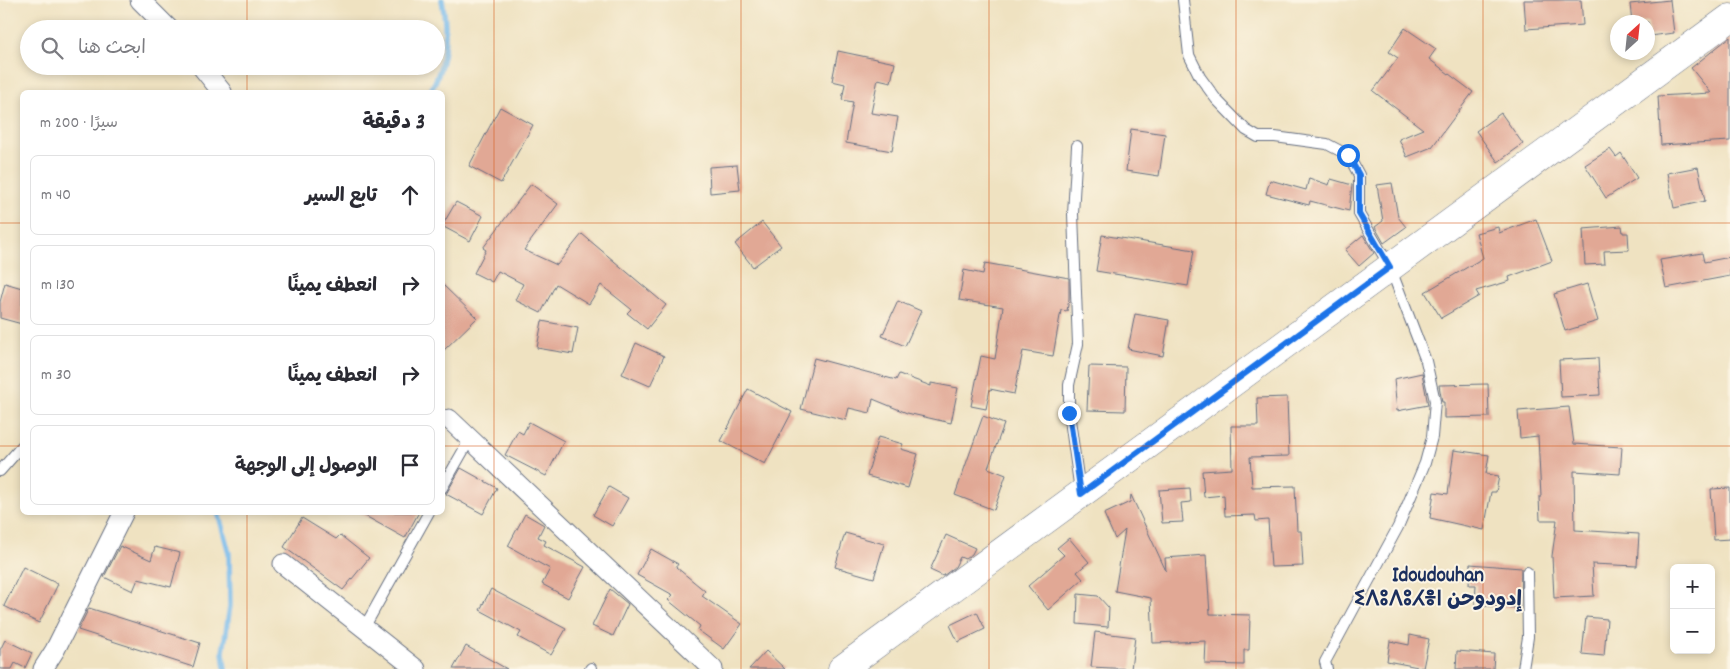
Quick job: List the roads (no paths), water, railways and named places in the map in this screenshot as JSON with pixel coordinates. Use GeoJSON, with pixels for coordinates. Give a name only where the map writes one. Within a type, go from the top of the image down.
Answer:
{"type":"FeatureCollection","features":[{"type":"Feature","properties":{"kind":"street"},"geometry":{"type":"LineString","coordinates":[[140,0],[160,20]]}},
{"type":"Feature","properties":{"kind":"street"},"geometry":{"type":"LineString","coordinates":[[842,669],[1730,18]]}},
{"type":"Feature","properties":{"kind":"street"},"geometry":{"type":"LineString","coordinates":[[208,75],[220,90]]}},
{"type":"Feature","properties":{"kind":"street"},"geometry":{"type":"LineString","coordinates":[[449,419],[713,669]]}},
{"type":"Feature","properties":{"kind":"street"},"geometry":{"type":"LineString","coordinates":[[43,669],[55,650],[122,515]]}},
{"type":"Feature","properties":{"kind":"street"},"geometry":{"type":"LineString","coordinates":[[283,564],[416,669]]}},
{"type":"Feature","properties":{"kind":"lane"},"geometry":{"type":"LineString","coordinates":[[1183,0],[1189,56],[1200,77],[1216,99],[1246,130],[1258,137],[1275,137],[1327,144],[1348,155],[1359,175],[1359,214],[1390,267],[1426,361],[1435,401],[1432,437],[1425,463],[1398,527],[1325,662],[1327,669]]}},
{"type":"Feature","properties":{"kind":"lane"},"geometry":{"type":"LineString","coordinates":[[1077,146],[1074,214],[1078,344],[1069,385],[1069,413],[1081,494]]}},
{"type":"Feature","properties":{"kind":"lane"},"geometry":{"type":"LineString","coordinates":[[445,483],[470,439]]}},
{"type":"Feature","properties":{"kind":"lane"},"geometry":{"type":"LineString","coordinates":[[0,471],[20,448]]}},
{"type":"Feature","properties":{"kind":"lane"},"geometry":{"type":"LineString","coordinates":[[364,628],[426,515]]}},
{"type":"Feature","properties":{"kind":"lane"},"geometry":{"type":"LineString","coordinates":[[1523,669],[1528,637],[1527,572]]}},
{"type":"Feature","properties":{"kind":"waterway"},"geometry":{"type":"LineString","coordinates":[[442,0],[445,20]]}},
{"type":"Feature","properties":{"kind":"waterway"},"geometry":{"type":"LineString","coordinates":[[445,24],[445,36]]}},
{"type":"Feature","properties":{"kind":"waterway"},"geometry":{"type":"LineString","coordinates":[[431,90],[437,75]]}},
{"type":"Feature","properties":{"kind":"waterway"},"geometry":{"type":"LineString","coordinates":[[219,515],[229,553],[230,606],[223,652],[225,669]]}},
{"type":"Feature","properties":{"kind":"district","name":"Idoudouhan ⵉⴷⵓⴷⵓⵃⴻⵏ إدودوحن"},"geometry":{"type":"Point","coordinates":[1438,589]}}]}
